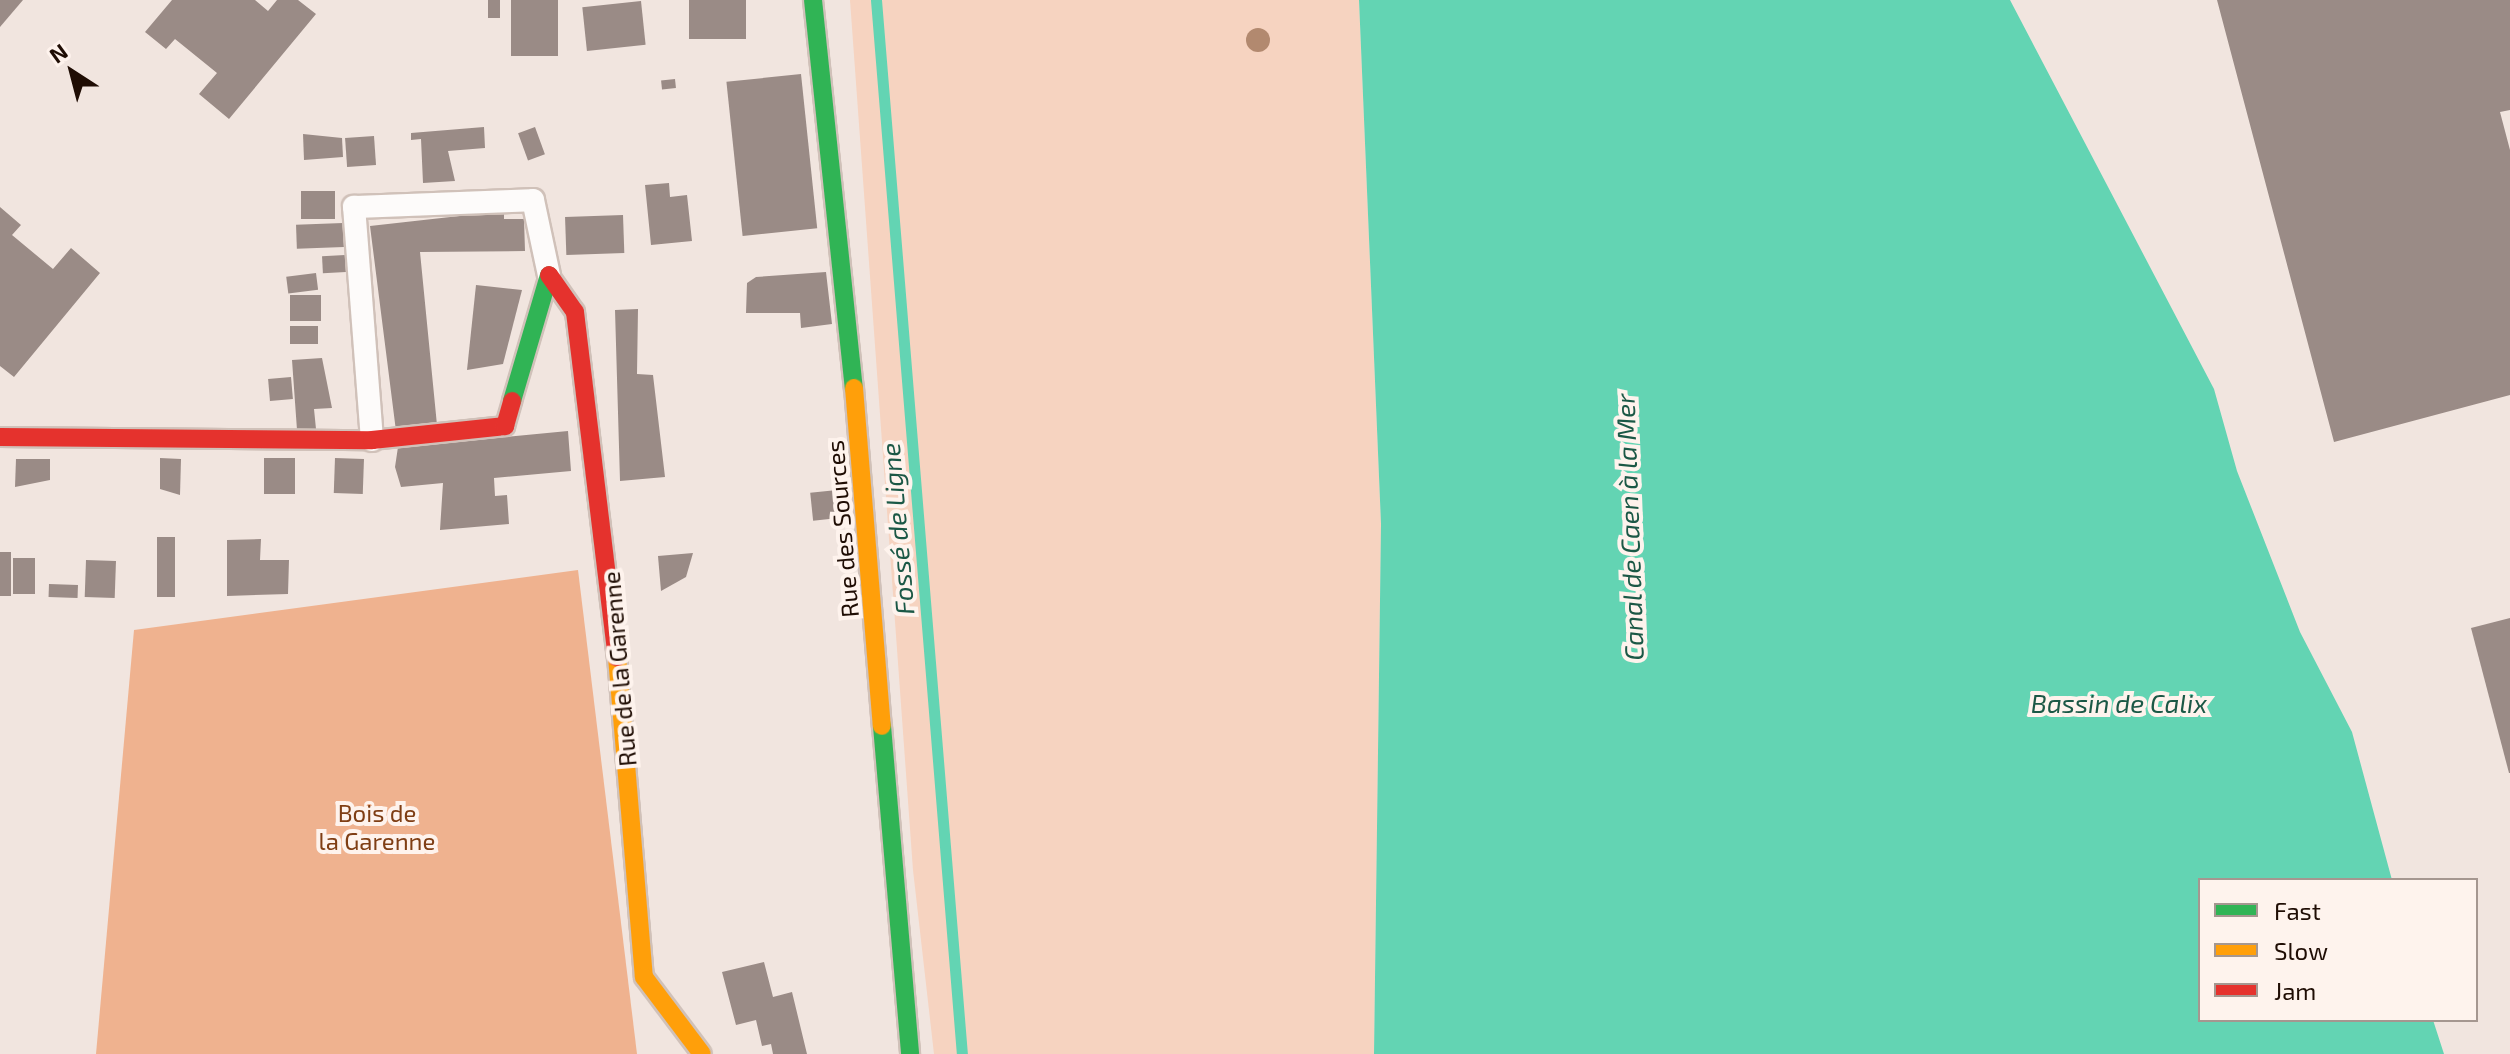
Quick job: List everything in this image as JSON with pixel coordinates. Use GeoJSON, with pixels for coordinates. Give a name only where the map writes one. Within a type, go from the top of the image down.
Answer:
{"type":"FeatureCollection","features":[{"type":"Feature","properties":{"kind":"street","name":"Rue des Sources"},"geometry":{"type":"LineString","coordinates":[[813,0],[844,270],[910,1054]]}},
{"type":"Feature","properties":{"kind":"street","name":"Rue de la Garenne"},"geometry":{"type":"LineString","coordinates":[[0,437],[372,440],[505,426],[549,275]]}},
{"type":"Feature","properties":{"kind":"street","name":"Rue de la Garenne"},"geometry":{"type":"LineString","coordinates":[[549,275],[575,312],[605,526],[644,977],[702,1054]]}},
{"type":"Feature","properties":{"kind":"lane","name":"Rue de la Garenne"},"geometry":{"type":"LineString","coordinates":[[372,440],[354,207],[533,200],[549,275]]}},
{"type":"Feature","properties":{"kind":"shaded area"},"geometry":{"type":"Polygon","coordinates":[[[850,0],[1359,0],[1381,524],[1374,1054],[934,1054],[913,870],[850,0]]]}},
{"type":"Feature","properties":{"kind":"green space","name":"Bois de la Garenne"},"geometry":{"type":"Polygon","coordinates":[[[578,570],[637,1054],[96,1054],[134,630],[578,570]]]}},
{"type":"Feature","properties":{"kind":"water"},"geometry":{"type":"Polygon","coordinates":[[[1359,0],[2010,0],[2214,389],[2237,471],[2300,632],[2352,732],[2391,878],[2198,878],[2198,1022],[2434,1022],[2444,1054],[1374,1054],[1381,524],[1359,0]]]}},
{"type":"Feature","properties":{"kind":"building"},"geometry":{"type":"Polygon","coordinates":[[[0,0],[23,0],[0,27],[0,0]]]}},
{"type":"Feature","properties":{"kind":"building"},"geometry":{"type":"Polygon","coordinates":[[[172,0],[255,0],[268,11],[277,0],[298,0],[316,14],[229,119],[199,94],[217,73],[175,39],[166,49],[145,32],[172,0]]]}},
{"type":"Feature","properties":{"kind":"building"},"geometry":{"type":"Polygon","coordinates":[[[488,0],[500,0],[500,18],[488,18],[488,0]]]}},
{"type":"Feature","properties":{"kind":"building"},"geometry":{"type":"Polygon","coordinates":[[[511,0],[558,0],[558,56],[511,56],[511,0]]]}},
{"type":"Feature","properties":{"kind":"building"},"geometry":{"type":"Polygon","coordinates":[[[689,0],[746,0],[746,39],[689,39],[689,0]]]}},
{"type":"Feature","properties":{"kind":"building"},"geometry":{"type":"Polygon","coordinates":[[[2217,0],[2510,0],[2510,110],[2500,112],[2510,150],[2510,395],[2334,442],[2217,0]]]}},
{"type":"Feature","properties":{"kind":"building"},"geometry":{"type":"Polygon","coordinates":[[[641,1],[646,45],[587,51],[582,7],[641,1]]]}},
{"type":"Feature","properties":{"kind":"building"},"geometry":{"type":"Polygon","coordinates":[[[801,74],[817,228],[743,236],[726,82],[801,74]]]}},
{"type":"Feature","properties":{"kind":"building"},"geometry":{"type":"Polygon","coordinates":[[[675,79],[676,88],[662,89],[661,80],[675,79]]]}},
{"type":"Feature","properties":{"kind":"building"},"geometry":{"type":"Polygon","coordinates":[[[484,127],[485,148],[448,151],[455,181],[423,183],[421,139],[411,140],[411,133],[484,127]]]}},
{"type":"Feature","properties":{"kind":"building"},"geometry":{"type":"Polygon","coordinates":[[[535,127],[545,154],[528,160],[518,133],[535,127]]]}},
{"type":"Feature","properties":{"kind":"building"},"geometry":{"type":"Polygon","coordinates":[[[303,134],[342,138],[343,157],[304,160],[303,134]]]}},
{"type":"Feature","properties":{"kind":"building"},"geometry":{"type":"Polygon","coordinates":[[[374,136],[376,165],[347,167],[345,138],[374,136]]]}},
{"type":"Feature","properties":{"kind":"building"},"geometry":{"type":"Polygon","coordinates":[[[669,183],[670,197],[687,195],[692,241],[651,245],[645,185],[669,183]]]}},
{"type":"Feature","properties":{"kind":"building"},"geometry":{"type":"Polygon","coordinates":[[[301,191],[335,191],[335,219],[301,219],[301,191]]]}},
{"type":"Feature","properties":{"kind":"building"},"geometry":{"type":"Polygon","coordinates":[[[0,207],[21,225],[12,235],[53,269],[71,248],[100,273],[14,377],[0,366],[0,207]]]}},
{"type":"Feature","properties":{"kind":"building"},"geometry":{"type":"Polygon","coordinates":[[[504,211],[504,219],[524,219],[525,251],[420,252],[437,425],[396,431],[370,226],[504,211]]]}},
{"type":"Feature","properties":{"kind":"building"},"geometry":{"type":"Polygon","coordinates":[[[623,215],[624,253],[566,255],[565,217],[623,215]]]}},
{"type":"Feature","properties":{"kind":"building"},"geometry":{"type":"Polygon","coordinates":[[[343,223],[344,247],[297,249],[296,225],[343,223]]]}},
{"type":"Feature","properties":{"kind":"building"},"geometry":{"type":"Polygon","coordinates":[[[345,255],[346,272],[323,273],[322,256],[345,255]]]}},
{"type":"Feature","properties":{"kind":"building"},"geometry":{"type":"Polygon","coordinates":[[[826,272],[832,324],[801,328],[800,313],[746,313],[747,283],[756,277],[826,272]]]}},
{"type":"Feature","properties":{"kind":"building"},"geometry":{"type":"Polygon","coordinates":[[[316,273],[318,290],[288,294],[286,277],[316,273]]]}},
{"type":"Feature","properties":{"kind":"building"},"geometry":{"type":"Polygon","coordinates":[[[476,285],[522,290],[503,364],[467,370],[476,285]]]}},
{"type":"Feature","properties":{"kind":"building"},"geometry":{"type":"Polygon","coordinates":[[[290,295],[321,295],[321,321],[290,321],[290,295]]]}},
{"type":"Feature","properties":{"kind":"building"},"geometry":{"type":"Polygon","coordinates":[[[638,309],[637,374],[653,375],[665,477],[620,481],[615,310],[638,309]]]}},
{"type":"Feature","properties":{"kind":"building"},"geometry":{"type":"Polygon","coordinates":[[[290,326],[318,326],[318,344],[290,344],[290,326]]]}},
{"type":"Feature","properties":{"kind":"building"},"geometry":{"type":"Polygon","coordinates":[[[322,358],[332,408],[314,409],[316,429],[297,430],[292,360],[322,358]]]}},
{"type":"Feature","properties":{"kind":"building"},"geometry":{"type":"Polygon","coordinates":[[[291,377],[293,399],[270,401],[268,379],[291,377]]]}},
{"type":"Feature","properties":{"kind":"building"},"geometry":{"type":"Polygon","coordinates":[[[568,431],[571,471],[494,478],[495,496],[507,495],[509,524],[440,530],[443,483],[401,487],[395,467],[398,447],[568,431]]]}},
{"type":"Feature","properties":{"kind":"building"},"geometry":{"type":"Polygon","coordinates":[[[160,458],[181,459],[180,495],[160,489],[160,458]]]}},
{"type":"Feature","properties":{"kind":"building"},"geometry":{"type":"Polygon","coordinates":[[[264,458],[295,458],[295,494],[264,494],[264,458]]]}},
{"type":"Feature","properties":{"kind":"building"},"geometry":{"type":"Polygon","coordinates":[[[335,458],[364,459],[363,494],[334,493],[335,458]]]}},
{"type":"Feature","properties":{"kind":"building"},"geometry":{"type":"Polygon","coordinates":[[[16,459],[50,459],[50,480],[15,487],[16,459]]]}},
{"type":"Feature","properties":{"kind":"building"},"geometry":{"type":"Polygon","coordinates":[[[847,489],[850,517],[813,521],[810,493],[847,489]]]}},
{"type":"Feature","properties":{"kind":"building"},"geometry":{"type":"Polygon","coordinates":[[[157,537],[175,537],[175,597],[157,597],[157,537]]]}},
{"type":"Feature","properties":{"kind":"building"},"geometry":{"type":"Polygon","coordinates":[[[261,539],[260,560],[289,560],[288,594],[227,596],[227,540],[261,539]]]}},
{"type":"Feature","properties":{"kind":"building"},"geometry":{"type":"Polygon","coordinates":[[[0,552],[11,552],[11,596],[0,596],[0,552]]]}},
{"type":"Feature","properties":{"kind":"building"},"geometry":{"type":"Polygon","coordinates":[[[693,553],[686,577],[661,591],[658,556],[693,553]]]}},
{"type":"Feature","properties":{"kind":"building"},"geometry":{"type":"Polygon","coordinates":[[[13,558],[35,558],[35,594],[13,594],[13,558]]]}},
{"type":"Feature","properties":{"kind":"building"},"geometry":{"type":"Polygon","coordinates":[[[86,560],[116,561],[115,598],[85,597],[86,560]]]}},
{"type":"Feature","properties":{"kind":"building"},"geometry":{"type":"Polygon","coordinates":[[[49,584],[78,585],[78,598],[49,597],[49,584]]]}},
{"type":"Feature","properties":{"kind":"building"},"geometry":{"type":"Polygon","coordinates":[[[2510,618],[2510,773],[2509,773],[2471,628],[2510,618]]]}},
{"type":"Feature","properties":{"kind":"building"},"geometry":{"type":"Polygon","coordinates":[[[764,962],[773,997],[792,992],[807,1054],[773,1054],[771,1044],[762,1046],[756,1020],[736,1025],[722,972],[764,962]]]}},
{"type":"Feature","properties":{"kind":"waterway","name":"Fossé de Ligne"},"geometry":{"type":"LineString","coordinates":[[876,0],[962,1054]]}},
{"type":"Feature","properties":{"kind":"traffic: fast"},"geometry":{"type":"LineString","coordinates":[[813,0],[854,388]]}},
{"type":"Feature","properties":{"kind":"traffic: fast"},"geometry":{"type":"LineString","coordinates":[[512,401],[549,275]]}},
{"type":"Feature","properties":{"kind":"traffic: fast"},"geometry":{"type":"LineString","coordinates":[[882,726],[910,1054]]}},
{"type":"Feature","properties":{"kind":"traffic: slow"},"geometry":{"type":"LineString","coordinates":[[854,388],[882,726]]}},
{"type":"Feature","properties":{"kind":"traffic: slow"},"geometry":{"type":"LineString","coordinates":[[617,657],[644,977],[702,1054]]}},
{"type":"Feature","properties":{"kind":"traffic: jam"},"geometry":{"type":"LineString","coordinates":[[549,275],[575,312],[617,657]]}},
{"type":"Feature","properties":{"kind":"traffic: jam"},"geometry":{"type":"LineString","coordinates":[[0,437],[372,440],[505,426],[512,401]]}},
{"type":"Feature","properties":{"kind":"water label","name":"Canal de Caen à la Mer"},"geometry":{"type":"Point","coordinates":[1629,527]}},
{"type":"Feature","properties":{"kind":"water label","name":"Bassin de Calix"},"geometry":{"type":"Point","coordinates":[2119,703]}}]}
